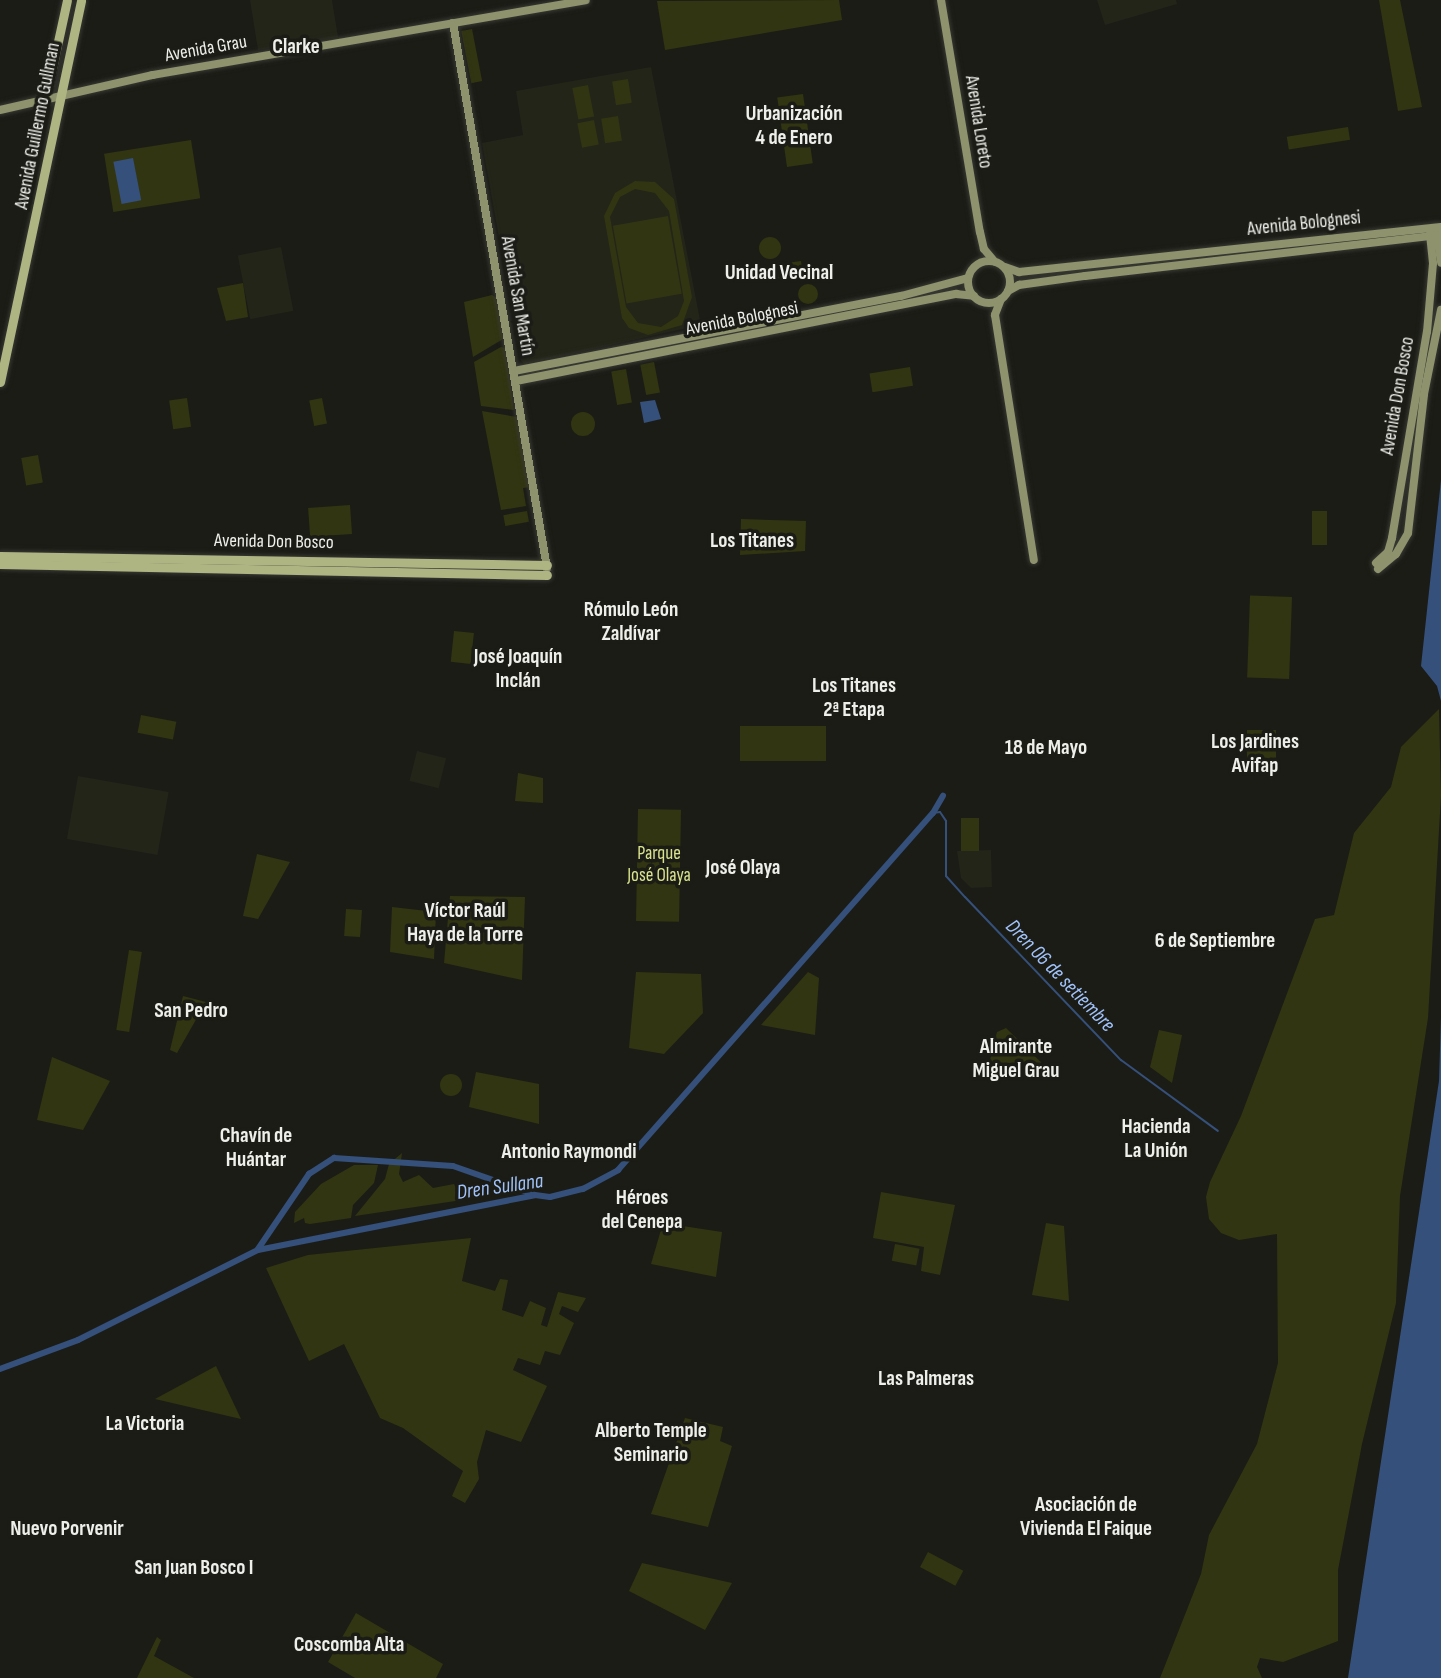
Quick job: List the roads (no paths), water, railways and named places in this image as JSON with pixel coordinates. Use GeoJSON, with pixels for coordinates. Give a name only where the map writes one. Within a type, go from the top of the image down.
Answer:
{"type":"FeatureCollection","features":[{"type":"Feature","properties":{"kind":"main road","name":"Avenida Guillermo Gullman"},"geometry":{"type":"LineString","coordinates":[[45,101],[67,0]]}},
{"type":"Feature","properties":{"kind":"main road","name":"Avenida Guillermo Gullman"},"geometry":{"type":"LineString","coordinates":[[0,382],[82,0]]}},
{"type":"Feature","properties":{"kind":"main road","name":"Avenida Grau"},"geometry":{"type":"LineString","coordinates":[[0,110],[60,99],[71,92],[153,75],[586,0]]}},
{"type":"Feature","properties":{"kind":"main road","name":"Avenida Loreto"},"geometry":{"type":"LineString","coordinates":[[941,0],[984,249]]}},
{"type":"Feature","properties":{"kind":"main road","name":"Avenida San Martín"},"geometry":{"type":"LineString","coordinates":[[453,23],[547,570]]}},
{"type":"Feature","properties":{"kind":"main road"},"geometry":{"type":"LineString","coordinates":[[1436,231],[1441,263]]}},
{"type":"Feature","properties":{"kind":"main road","name":"Avenida Bolognesi"},"geometry":{"type":"LineString","coordinates":[[1005,267],[1018,272],[1436,231]]}},
{"type":"Feature","properties":{"kind":"main road","name":"Avenida Bolognesi"},"geometry":{"type":"LineString","coordinates":[[1008,291],[1019,285],[1436,231]]}},
{"type":"Feature","properties":{"kind":"main road","name":"Avenida Don Bosco"},"geometry":{"type":"LineString","coordinates":[[1436,231],[1426,332],[1392,538],[1388,551],[1377,566],[1396,554],[1408,533],[1424,394],[1441,310]]}},
{"type":"Feature","properties":{"kind":"main road"},"geometry":{"type":"LineString","coordinates":[[995,316],[978,299],[968,278],[984,249],[994,261],[1005,267],[1011,279],[995,316],[1034,560]]}},
{"type":"Feature","properties":{"kind":"main road"},"geometry":{"type":"LineString","coordinates":[[978,264],[994,261]]}},
{"type":"Feature","properties":{"kind":"main road","name":"Avenida Bolognesi"},"geometry":{"type":"LineString","coordinates":[[514,371],[901,296],[968,278]]}},
{"type":"Feature","properties":{"kind":"main road","name":"Avenida Bolognesi"},"geometry":{"type":"LineString","coordinates":[[516,381],[943,296],[978,299]]}},
{"type":"Feature","properties":{"kind":"main road"},"geometry":{"type":"LineString","coordinates":[[978,299],[1001,299]]}},
{"type":"Feature","properties":{"kind":"main road","name":"Avenida Don Bosco"},"geometry":{"type":"LineString","coordinates":[[0,555],[547,570]]}},
{"type":"Feature","properties":{"kind":"main road","name":"Avenida Don Bosco"},"geometry":{"type":"LineString","coordinates":[[0,564],[547,570]]}},
{"type":"Feature","properties":{"kind":"water"},"geometry":{"type":"Polygon","coordinates":[[[133,158],[141,200],[122,204],[113,162],[133,158]]]}},
{"type":"Feature","properties":{"kind":"water"},"geometry":{"type":"Polygon","coordinates":[[[655,400],[661,419],[644,423],[640,402],[655,400]]]}},
{"type":"Feature","properties":{"kind":"water"},"geometry":{"type":"Polygon","coordinates":[[[1441,480],[1441,701],[1437,686],[1421,666],[1441,480]]]}},
{"type":"Feature","properties":{"kind":"water"},"geometry":{"type":"Polygon","coordinates":[[[1441,1017],[1441,1678],[1348,1678],[1439,1081],[1441,1017]]]}},
{"type":"Feature","properties":{"kind":"waterway","name":"Dren Sullana"},"geometry":{"type":"LineString","coordinates":[[0,1369],[78,1340],[258,1250],[535,1195],[550,1197],[583,1189],[618,1170],[933,813],[943,796]]}},
{"type":"Feature","properties":{"kind":"waterway","name":"Dren 06 de setiembre"},"geometry":{"type":"LineString","coordinates":[[933,813],[940,812],[946,821],[946,876],[1121,1060],[1218,1131]]}},
{"type":"Feature","properties":{"kind":"waterway"},"geometry":{"type":"LineString","coordinates":[[258,1249],[309,1174],[334,1158],[453,1166],[533,1194]]}},
{"type":"Feature","properties":{"kind":"district","name":"Clarke"},"geometry":{"type":"Point","coordinates":[296,47]}},
{"type":"Feature","properties":{"kind":"district","name":"Urbanización 4 de Enero"},"geometry":{"type":"Point","coordinates":[794,126]}},
{"type":"Feature","properties":{"kind":"district","name":"Unidad Vecinal"},"geometry":{"type":"Point","coordinates":[779,273]}},
{"type":"Feature","properties":{"kind":"district","name":"Los Titanes"},"geometry":{"type":"Point","coordinates":[752,541]}},
{"type":"Feature","properties":{"kind":"district","name":"Rómulo León Zaldívar"},"geometry":{"type":"Point","coordinates":[631,622]}},
{"type":"Feature","properties":{"kind":"district","name":"José Joaquín Inclán"},"geometry":{"type":"Point","coordinates":[518,669]}},
{"type":"Feature","properties":{"kind":"district","name":"Los Titanes 2ª Etapa"},"geometry":{"type":"Point","coordinates":[854,698]}},
{"type":"Feature","properties":{"kind":"district","name":"18 de Mayo"},"geometry":{"type":"Point","coordinates":[1046,748]}},
{"type":"Feature","properties":{"kind":"district","name":"Los Jardines Avifap"},"geometry":{"type":"Point","coordinates":[1255,754]}},
{"type":"Feature","properties":{"kind":"district","name":"José Olaya"},"geometry":{"type":"Point","coordinates":[743,868]}},
{"type":"Feature","properties":{"kind":"district","name":"Víctor Raúl Haya de la Torre"},"geometry":{"type":"Point","coordinates":[465,923]}},
{"type":"Feature","properties":{"kind":"district","name":"6 de Septiembre"},"geometry":{"type":"Point","coordinates":[1215,941]}},
{"type":"Feature","properties":{"kind":"district","name":"San Pedro"},"geometry":{"type":"Point","coordinates":[191,1011]}},
{"type":"Feature","properties":{"kind":"district","name":"Almirante Miguel Grau"},"geometry":{"type":"Point","coordinates":[1016,1059]}},
{"type":"Feature","properties":{"kind":"district","name":"Hacienda La Unión"},"geometry":{"type":"Point","coordinates":[1156,1139]}},
{"type":"Feature","properties":{"kind":"district","name":"Chavín de Huántar"},"geometry":{"type":"Point","coordinates":[256,1148]}},
{"type":"Feature","properties":{"kind":"district","name":"Antonio Raymondi"},"geometry":{"type":"Point","coordinates":[569,1152]}},
{"type":"Feature","properties":{"kind":"district","name":"Héroes del Cenepa"},"geometry":{"type":"Point","coordinates":[642,1210]}},
{"type":"Feature","properties":{"kind":"district","name":"Las Palmeras"},"geometry":{"type":"Point","coordinates":[926,1379]}},
{"type":"Feature","properties":{"kind":"district","name":"La Victoria"},"geometry":{"type":"Point","coordinates":[145,1424]}},
{"type":"Feature","properties":{"kind":"district","name":"Alberto Temple Seminario"},"geometry":{"type":"Point","coordinates":[651,1443]}},
{"type":"Feature","properties":{"kind":"district","name":"Asociación de Vivienda El Faique"},"geometry":{"type":"Point","coordinates":[1086,1517]}},
{"type":"Feature","properties":{"kind":"district","name":"Nuevo Porvenir"},"geometry":{"type":"Point","coordinates":[67,1529]}},
{"type":"Feature","properties":{"kind":"district","name":"San Juan Bosco I"},"geometry":{"type":"Point","coordinates":[194,1568]}},
{"type":"Feature","properties":{"kind":"district","name":"Coscomba Alta"},"geometry":{"type":"Point","coordinates":[349,1645]}},
{"type":"Feature","properties":{"kind":"park label","name":"Parque José Olaya"},"geometry":{"type":"Point","coordinates":[659,865]}}]}
